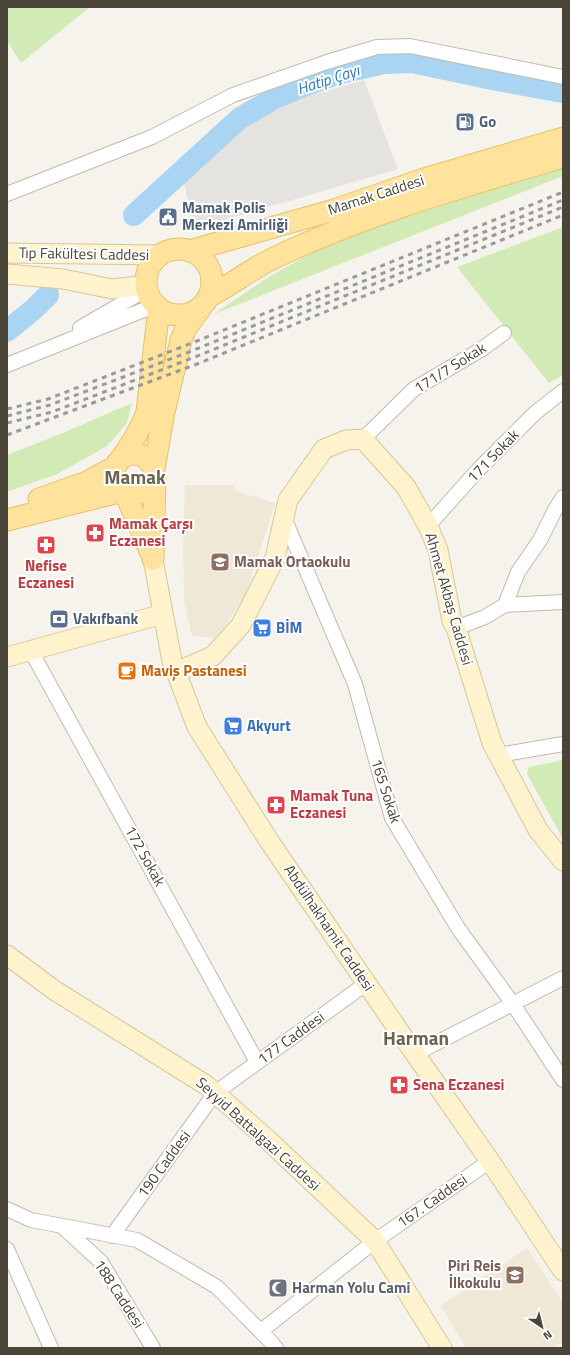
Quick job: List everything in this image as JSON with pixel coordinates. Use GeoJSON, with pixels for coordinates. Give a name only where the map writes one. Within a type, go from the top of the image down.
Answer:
{"type":"FeatureCollection","features":[{"type":"Feature","properties":{"kind":"main road","name":"Mamak Caddesi"},"geometry":{"type":"LineString","coordinates":[[189,251],[334,210],[424,180],[563,138]]}},
{"type":"Feature","properties":{"kind":"main road","name":"Mamak Caddesi"},"geometry":{"type":"LineString","coordinates":[[153,559],[154,472],[162,419],[181,340],[186,328],[205,301],[272,259],[343,228],[431,196],[563,157]]}},
{"type":"Feature","properties":{"kind":"main road"},"geometry":{"type":"LineString","coordinates":[[152,297],[175,315],[184,315],[194,312],[205,301],[211,287],[212,278],[209,269],[201,258],[189,251],[180,249],[161,255],[154,261],[146,279],[152,297],[147,412],[133,442],[117,463],[114,478],[116,484],[124,492],[153,559]]}},
{"type":"Feature","properties":{"kind":"main road"},"geometry":{"type":"LineString","coordinates":[[7,509],[72,488],[117,463],[125,456],[132,454],[139,454],[146,457],[151,462],[154,472],[153,482],[150,488],[138,495],[132,495],[124,492],[7,520]]}},
{"type":"Feature","properties":{"kind":"street"},"geometry":{"type":"LineString","coordinates":[[7,194],[152,137],[233,95],[327,62],[377,47],[410,46],[563,77]]}},
{"type":"Feature","properties":{"kind":"street","name":"Tıp Fakültesi Caddesi"},"geometry":{"type":"LineString","coordinates":[[7,253],[161,255]]}},
{"type":"Feature","properties":{"kind":"street","name":"Tıp Fakültesi Caddesi"},"geometry":{"type":"LineString","coordinates":[[7,274],[62,279],[152,297]]}},
{"type":"Feature","properties":{"kind":"street"},"geometry":{"type":"LineString","coordinates":[[7,365],[152,297]]}},
{"type":"Feature","properties":{"kind":"street","name":"171/7 Sokak"},"geometry":{"type":"LineString","coordinates":[[363,440],[414,389],[482,349],[504,333]]}},
{"type":"Feature","properties":{"kind":"street","name":"171 Sokak"},"geometry":{"type":"LineString","coordinates":[[428,526],[478,470],[535,413],[563,392]]}},
{"type":"Feature","properties":{"kind":"street"},"geometry":{"type":"LineString","coordinates":[[176,672],[213,656],[241,625],[275,558],[288,500],[324,449],[346,440],[363,440]]}},
{"type":"Feature","properties":{"kind":"street","name":"Ahmet Akbaş Caddesi"},"geometry":{"type":"LineString","coordinates":[[363,440],[406,487],[428,526],[438,550],[452,621],[456,628],[492,743],[538,830],[563,861]]}},
{"type":"Feature","properties":{"kind":"street"},"geometry":{"type":"LineString","coordinates":[[505,605],[518,572],[540,540],[554,510],[563,496]]}},
{"type":"Feature","properties":{"kind":"street","name":"165 Sokak"},"geometry":{"type":"LineString","coordinates":[[284,518],[355,684],[392,818],[458,928],[513,1004],[563,1080]]}},
{"type":"Feature","properties":{"kind":"street","name":"Abdülhakhamit Caddesi"},"geometry":{"type":"LineString","coordinates":[[153,559],[172,661],[197,727],[269,841],[490,1161],[563,1271]]}},
{"type":"Feature","properties":{"kind":"street"},"geometry":{"type":"LineString","coordinates":[[456,628],[485,617],[505,605],[563,602]]}},
{"type":"Feature","properties":{"kind":"street"},"geometry":{"type":"LineString","coordinates":[[7,658],[163,614]]}},
{"type":"Feature","properties":{"kind":"street","name":"172 Sokak"},"geometry":{"type":"LineString","coordinates":[[31,651],[257,1062]]}},
{"type":"Feature","properties":{"kind":"street"},"geometry":{"type":"LineString","coordinates":[[499,756],[563,744]]}},
{"type":"Feature","properties":{"kind":"street","name":"Seyyid Battalgazi Caddesi"},"geometry":{"type":"LineString","coordinates":[[7,955],[54,990],[206,1085],[267,1139],[375,1241],[442,1348]]}},
{"type":"Feature","properties":{"kind":"street"},"geometry":{"type":"LineString","coordinates":[[415,1054],[563,978]]}},
{"type":"Feature","properties":{"kind":"street","name":"177 Caddesi"},"geometry":{"type":"LineString","coordinates":[[215,1093],[367,983]]}},
{"type":"Feature","properties":{"kind":"street","name":"190 Caddesi"},"geometry":{"type":"LineString","coordinates":[[112,1236],[215,1093]]}},
{"type":"Feature","properties":{"kind":"street","name":"167. Caddesi"},"geometry":{"type":"LineString","coordinates":[[261,1331],[375,1241],[490,1161]]}},
{"type":"Feature","properties":{"kind":"street"},"geometry":{"type":"LineString","coordinates":[[7,1209],[31,1220],[137,1240],[217,1287],[276,1348]]}},
{"type":"Feature","properties":{"kind":"street","name":"188 Caddesi"},"geometry":{"type":"LineString","coordinates":[[63,1226],[101,1262],[153,1348]]}},
{"type":"Feature","properties":{"kind":"street"},"geometry":{"type":"LineString","coordinates":[[7,1249],[14,1280],[51,1348]]}},
{"type":"Feature","properties":{"kind":"shaded area"},"geometry":{"type":"Polygon","coordinates":[[[364,80],[398,169],[194,229],[184,183],[186,179],[244,128],[262,116],[303,98],[364,80]]]}},
{"type":"Feature","properties":{"kind":"shaded area","name":"Mamak Ortaokulu"},"geometry":{"type":"Polygon","coordinates":[[[185,485],[233,485],[236,491],[275,503],[247,591],[218,638],[192,636],[184,600],[183,533],[185,485]]]}},
{"type":"Feature","properties":{"kind":"shaded area","name":"Piri Reis İlkokulu"},"geometry":{"type":"Polygon","coordinates":[[[527,1248],[563,1303],[563,1342],[553,1348],[466,1348],[441,1306],[527,1248]]]}},
{"type":"Feature","properties":{"kind":"green space"},"geometry":{"type":"Polygon","coordinates":[[[7,7],[90,7],[21,63],[7,41],[7,7]]]}},
{"type":"Feature","properties":{"kind":"green space"},"geometry":{"type":"Polygon","coordinates":[[[563,167],[563,176],[214,314],[267,278],[312,253],[366,230],[563,167]]]}},
{"type":"Feature","properties":{"kind":"green space"},"geometry":{"type":"Polygon","coordinates":[[[563,227],[563,375],[549,383],[457,267],[563,227]]]}},
{"type":"Feature","properties":{"kind":"green space"},"geometry":{"type":"Polygon","coordinates":[[[132,403],[127,423],[107,446],[57,474],[7,492],[7,455],[132,403]]]}},
{"type":"Feature","properties":{"kind":"green space"},"geometry":{"type":"Polygon","coordinates":[[[563,760],[563,839],[527,774],[529,767],[563,760]]]}},
{"type":"Feature","properties":{"kind":"waterway","name":"Hatip Çayı"},"geometry":{"type":"LineString","coordinates":[[134,215],[240,118],[275,98],[336,74],[384,63],[412,62],[563,92]]}},
{"type":"Feature","properties":{"kind":"waterway","name":"Hatip Çayı"},"geometry":{"type":"LineString","coordinates":[[7,331],[34,309],[48,295]]}},
{"type":"Feature","properties":{"kind":"railway"},"geometry":{"type":"LineString","coordinates":[[7,409],[48,399],[192,343],[563,192]]}},
{"type":"Feature","properties":{"kind":"railway"},"geometry":{"type":"LineString","coordinates":[[7,416],[50,405],[194,350],[563,200]]}},
{"type":"Feature","properties":{"kind":"railway"},"geometry":{"type":"LineString","coordinates":[[7,423],[52,412],[195,357],[563,207]]}},
{"type":"Feature","properties":{"kind":"railway"},"geometry":{"type":"LineString","coordinates":[[7,435],[197,364],[563,215]]}},
{"type":"Feature","properties":{"kind":"place","name":"Go"},"geometry":{"type":"Point","coordinates":[465,122]}},
{"type":"Feature","properties":{"kind":"place","name":"Mamak Polis Merkezi Amirliği"},"geometry":{"type":"Point","coordinates":[168,217]}},
{"type":"Feature","properties":{"kind":"place","name":"Mamak Çarşı Eczanesi"},"geometry":{"type":"Point","coordinates":[95,533]}},
{"type":"Feature","properties":{"kind":"place","name":"Nefise Eczanesi"},"geometry":{"type":"Point","coordinates":[46,545]}},
{"type":"Feature","properties":{"kind":"place","name":"Mamak Ortaokulu"},"geometry":{"type":"Point","coordinates":[220,562]}},
{"type":"Feature","properties":{"kind":"place","name":"Vakıfbank"},"geometry":{"type":"Point","coordinates":[59,619]}},
{"type":"Feature","properties":{"kind":"place","name":"BİM"},"geometry":{"type":"Point","coordinates":[262,628]}},
{"type":"Feature","properties":{"kind":"place","name":"Maviş Pastanesi"},"geometry":{"type":"Point","coordinates":[127,671]}},
{"type":"Feature","properties":{"kind":"place","name":"Akyurt"},"geometry":{"type":"Point","coordinates":[233,726]}},
{"type":"Feature","properties":{"kind":"place","name":"Mamak Tuna Eczanesi"},"geometry":{"type":"Point","coordinates":[276,805]}},
{"type":"Feature","properties":{"kind":"place","name":"Sena Eczanesi"},"geometry":{"type":"Point","coordinates":[399,1085]}},
{"type":"Feature","properties":{"kind":"place","name":"Piri Reis İlkokulu"},"geometry":{"type":"Point","coordinates":[515,1275]}},
{"type":"Feature","properties":{"kind":"place","name":"Harman Yolu Cami"},"geometry":{"type":"Point","coordinates":[278,1288]}},
{"type":"Feature","properties":{"kind":"district","name":"Mamak"},"geometry":{"type":"Point","coordinates":[135,477]}},
{"type":"Feature","properties":{"kind":"district","name":"Harman"},"geometry":{"type":"Point","coordinates":[416,1038]}}]}
